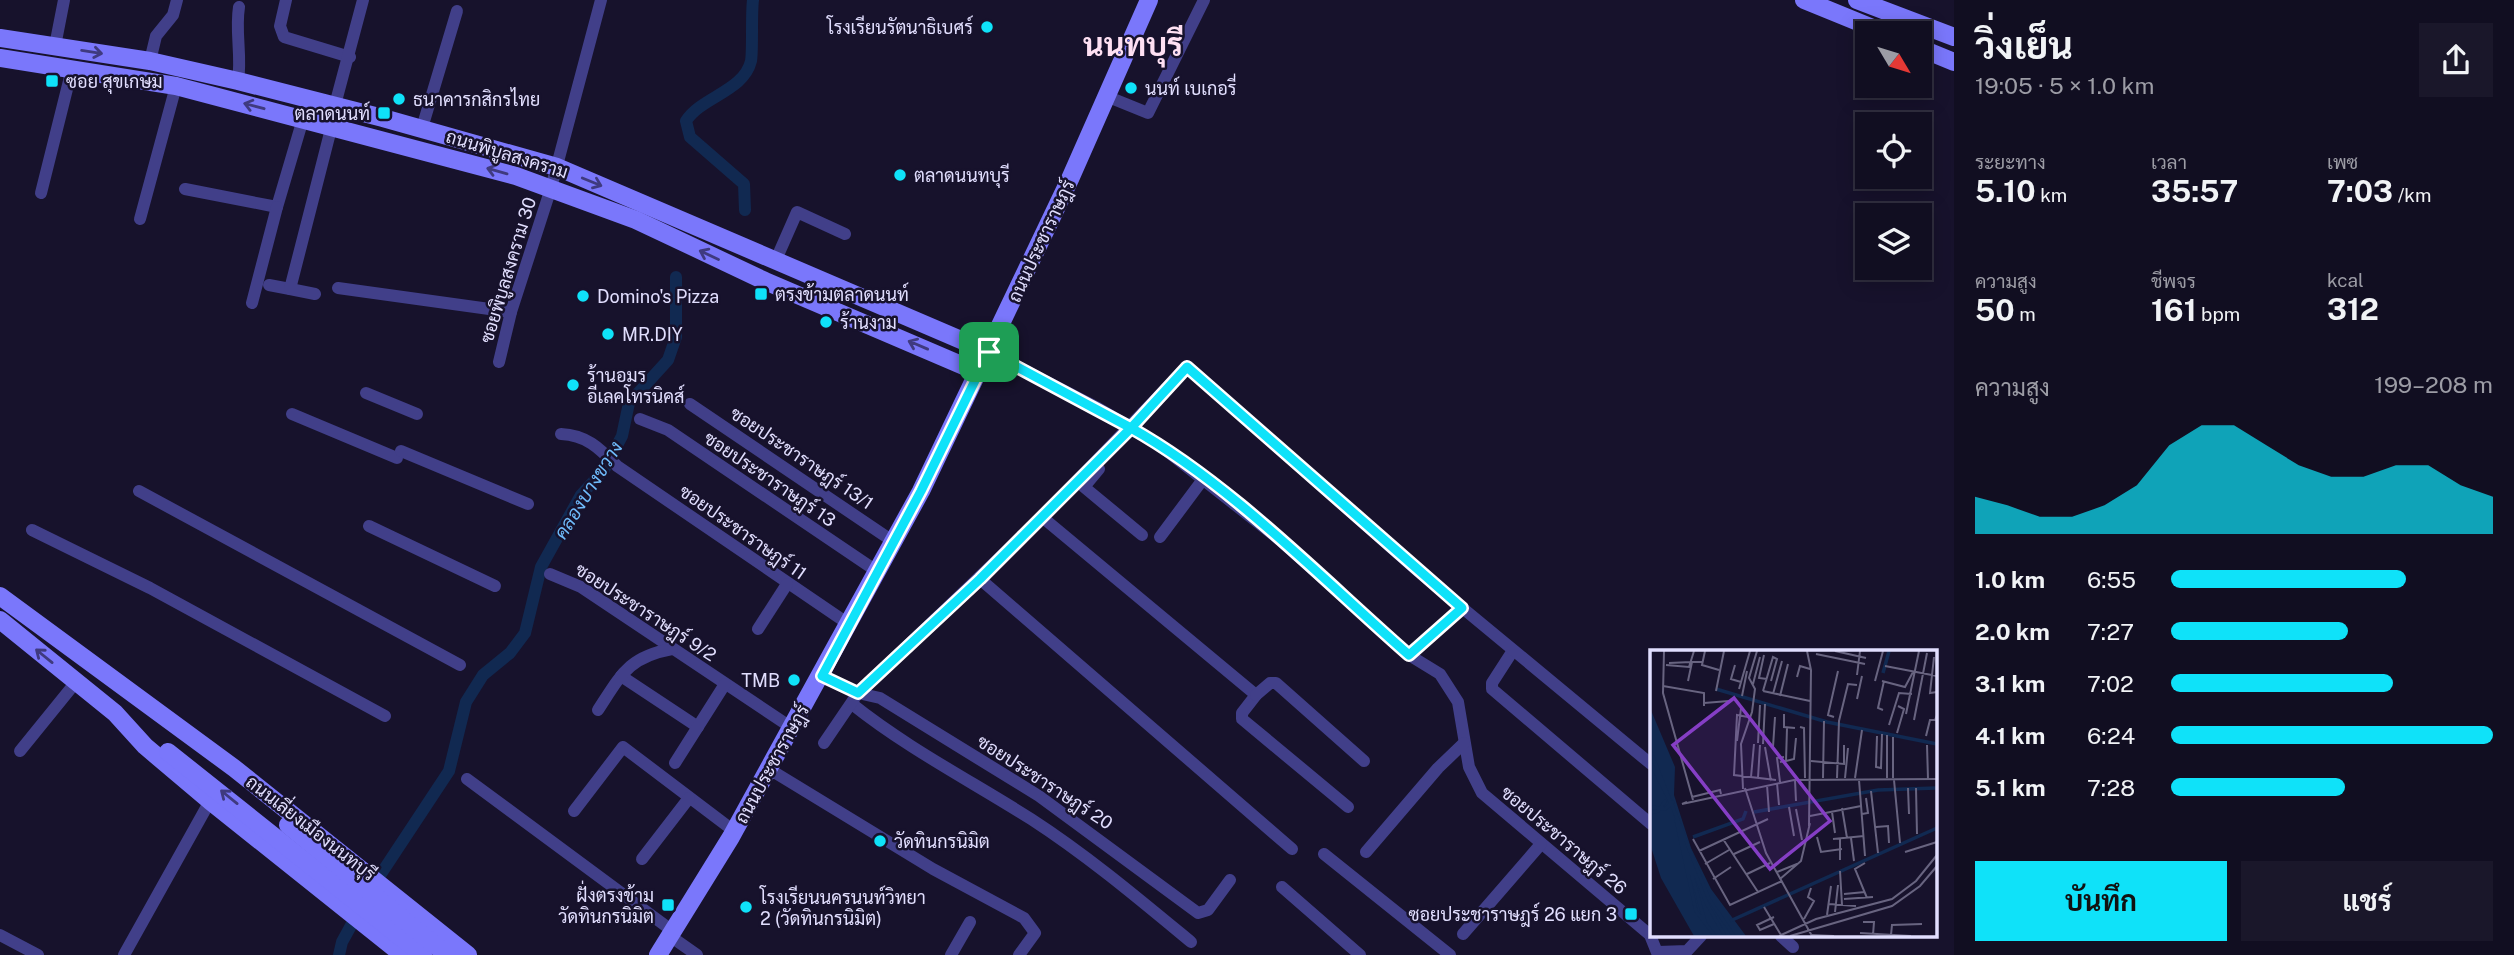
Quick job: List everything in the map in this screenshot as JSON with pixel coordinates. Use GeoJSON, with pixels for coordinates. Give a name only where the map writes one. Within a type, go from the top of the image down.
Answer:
{"type":"FeatureCollection","features":[{"type":"Feature","properties":{"kind":"main road","name":"ถนนประชาราษฎร์"},"geometry":{"type":"LineString","coordinates":[[658,955],[734,831],[894,542],[980,373],[1151,0]]}},
{"type":"Feature","properties":{"kind":"main road"},"geometry":{"type":"LineString","coordinates":[[1804,0],[1856,21]]}},
{"type":"Feature","properties":{"kind":"main road"},"geometry":{"type":"LineString","coordinates":[[1857,0],[1954,37]]}},
{"type":"Feature","properties":{"kind":"main road","name":"ถนนพิบูลสงคราม"},"geometry":{"type":"LineString","coordinates":[[0,38],[150,61],[238,81],[335,104],[557,167],[989,352]]}},
{"type":"Feature","properties":{"kind":"main road"},"geometry":{"type":"LineString","coordinates":[[1932,53],[1954,62]]}},
{"type":"Feature","properties":{"kind":"main road","name":"ถนนพิบูลสงคราม"},"geometry":{"type":"LineString","coordinates":[[0,58],[176,86],[332,125],[551,188],[636,220],[765,281],[980,373]]}},
{"type":"Feature","properties":{"kind":"main road","name":"ถนนเลี่ยงเมืองนนทบุรี"},"geometry":{"type":"LineString","coordinates":[[0,596],[368,872],[468,955]]}},
{"type":"Feature","properties":{"kind":"main road","name":"ถนนเลี่ยงเมืองนนทบุรี"},"geometry":{"type":"LineString","coordinates":[[0,620],[115,713],[212,784],[423,955]]}},
{"type":"Feature","properties":{"kind":"main road","name":"ถนนเลี่ยงเมืองนนทบุรี"},"geometry":{"type":"LineString","coordinates":[[149,708],[343,889],[366,924],[403,955]]}},
{"type":"Feature","properties":{"kind":"main road","name":"ถนนเลี่ยงเมืองนนทบุรี"},"geometry":{"type":"LineString","coordinates":[[115,713],[145,746],[210,801],[447,955]]}},
{"type":"Feature","properties":{"kind":"street"},"geometry":{"type":"LineString","coordinates":[[54,46],[64,0]]}},
{"type":"Feature","properties":{"kind":"street"},"geometry":{"type":"LineString","coordinates":[[150,61],[156,36],[173,15],[177,0]]}},
{"type":"Feature","properties":{"kind":"street"},"geometry":{"type":"LineString","coordinates":[[286,0],[281,26],[284,37],[350,57]]}},
{"type":"Feature","properties":{"kind":"street"},"geometry":{"type":"LineString","coordinates":[[335,104],[350,57],[363,0]]}},
{"type":"Feature","properties":{"kind":"street","name":"ซอยพิบูลสงคราม 30"},"geometry":{"type":"LineString","coordinates":[[499,362],[511,312],[557,167],[601,0]]}},
{"type":"Feature","properties":{"kind":"street"},"geometry":{"type":"LineString","coordinates":[[1106,96],[1148,113],[1204,0]]}},
{"type":"Feature","properties":{"kind":"street"},"geometry":{"type":"LineString","coordinates":[[238,81],[241,62],[236,24],[239,7]]}},
{"type":"Feature","properties":{"kind":"street"},"geometry":{"type":"LineString","coordinates":[[422,128],[457,10]]}},
{"type":"Feature","properties":{"kind":"street"},"geometry":{"type":"LineString","coordinates":[[41,193],[72,69]]}},
{"type":"Feature","properties":{"kind":"street"},"geometry":{"type":"LineString","coordinates":[[140,219],[176,86]]}},
{"type":"Feature","properties":{"kind":"street"},"geometry":{"type":"LineString","coordinates":[[252,303],[303,119]]}},
{"type":"Feature","properties":{"kind":"street"},"geometry":{"type":"LineString","coordinates":[[290,289],[332,125]]}},
{"type":"Feature","properties":{"kind":"street"},"geometry":{"type":"LineString","coordinates":[[185,189],[277,207]]}},
{"type":"Feature","properties":{"kind":"street"},"geometry":{"type":"LineString","coordinates":[[775,262],[797,212],[845,234]]}},
{"type":"Feature","properties":{"kind":"street"},"geometry":{"type":"LineString","coordinates":[[270,285],[315,295]]}},
{"type":"Feature","properties":{"kind":"street"},"geometry":{"type":"LineString","coordinates":[[338,288],[511,312]]}},
{"type":"Feature","properties":{"kind":"street","name":"ซอยประชาราษฎร์ 26"},"geometry":{"type":"LineString","coordinates":[[989,352],[1131,428],[1204,478],[1280,540],[1409,655],[1440,674],[1458,702],[1469,767],[1482,793],[1650,935]]}},
{"type":"Feature","properties":{"kind":"street"},"geometry":{"type":"LineString","coordinates":[[1142,535],[1084,487],[1093,470],[1120,437],[1187,367],[1513,652],[1650,763]]}},
{"type":"Feature","properties":{"kind":"street"},"geometry":{"type":"LineString","coordinates":[[366,393],[417,414]]}},
{"type":"Feature","properties":{"kind":"street","name":"ซอยประชาราษฎร์ 13/1"},"geometry":{"type":"LineString","coordinates":[[690,404],[894,542]]}},
{"type":"Feature","properties":{"kind":"street"},"geometry":{"type":"LineString","coordinates":[[292,414],[528,504]]}},
{"type":"Feature","properties":{"kind":"street","name":"ซอยประชาราษฎร์ 13"},"geometry":{"type":"LineString","coordinates":[[640,419],[668,430],[878,572]]}},
{"type":"Feature","properties":{"kind":"street","name":"ซอยประชาราษฎร์ 11"},"geometry":{"type":"LineString","coordinates":[[561,434],[578,434],[606,454],[617,466],[850,625]]}},
{"type":"Feature","properties":{"kind":"street"},"geometry":{"type":"LineString","coordinates":[[824,743],[855,699],[1042,517],[1110,455]]}},
{"type":"Feature","properties":{"kind":"street"},"geometry":{"type":"LineString","coordinates":[[1160,537],[1204,478]]}},
{"type":"Feature","properties":{"kind":"street"},"geometry":{"type":"LineString","coordinates":[[139,491],[460,665]]}},
{"type":"Feature","properties":{"kind":"street"},"geometry":{"type":"LineString","coordinates":[[1042,517],[1256,695]]}},
{"type":"Feature","properties":{"kind":"street"},"geometry":{"type":"LineString","coordinates":[[369,526],[495,586]]}},
{"type":"Feature","properties":{"kind":"street"},"geometry":{"type":"LineString","coordinates":[[32,530],[150,587],[385,716]]}},
{"type":"Feature","properties":{"kind":"street","name":"ซอยประชาราษฎร์ 9/2"},"geometry":{"type":"LineString","coordinates":[[550,574],[581,587],[792,728]]}},
{"type":"Feature","properties":{"kind":"street"},"geometry":{"type":"LineString","coordinates":[[980,579],[1292,849]]}},
{"type":"Feature","properties":{"kind":"street"},"geometry":{"type":"LineString","coordinates":[[758,629],[787,584]]}},
{"type":"Feature","properties":{"kind":"street"},"geometry":{"type":"LineString","coordinates":[[1409,655],[1462,608]]}},
{"type":"Feature","properties":{"kind":"street"},"geometry":{"type":"LineString","coordinates":[[598,710],[632,662],[652,652],[672,649]]}},
{"type":"Feature","properties":{"kind":"street"},"geometry":{"type":"LineString","coordinates":[[1513,652],[1492,683],[1492,689],[1650,823]]}},
{"type":"Feature","properties":{"kind":"street"},"geometry":{"type":"LineString","coordinates":[[621,676],[698,727]]}},
{"type":"Feature","properties":{"kind":"street","name":"ซอยประชาราษฎร์ 20"},"geometry":{"type":"LineString","coordinates":[[822,676],[855,699],[880,698],[1039,796],[1198,913],[1208,910],[1230,880]]}},
{"type":"Feature","properties":{"kind":"street"},"geometry":{"type":"LineString","coordinates":[[20,751],[76,682]]}},
{"type":"Feature","properties":{"kind":"street"},"geometry":{"type":"LineString","coordinates":[[1348,807],[1242,719],[1242,713],[1256,695],[1270,683],[1276,682],[1364,761]]}},
{"type":"Feature","properties":{"kind":"street"},"geometry":{"type":"LineString","coordinates":[[675,762],[725,684]]}},
{"type":"Feature","properties":{"kind":"street"},"geometry":{"type":"LineString","coordinates":[[855,699],[884,730],[945,765],[1084,855],[1191,942]]}},
{"type":"Feature","properties":{"kind":"street"},"geometry":{"type":"LineString","coordinates":[[1366,852],[1438,768],[1464,743]]}},
{"type":"Feature","properties":{"kind":"street"},"geometry":{"type":"LineString","coordinates":[[574,811],[623,747],[734,831]]}},
{"type":"Feature","properties":{"kind":"street"},"geometry":{"type":"LineString","coordinates":[[769,769],[933,869],[1024,918],[1035,933],[1019,955]]}},
{"type":"Feature","properties":{"kind":"street"},"geometry":{"type":"LineString","coordinates":[[467,779],[697,955]]}},
{"type":"Feature","properties":{"kind":"street"},"geometry":{"type":"LineString","coordinates":[[642,859],[689,797]]}},
{"type":"Feature","properties":{"kind":"street"},"geometry":{"type":"LineString","coordinates":[[124,955],[210,801]]}},
{"type":"Feature","properties":{"kind":"street"},"geometry":{"type":"LineString","coordinates":[[1463,934],[1541,844]]}},
{"type":"Feature","properties":{"kind":"street"},"geometry":{"type":"LineString","coordinates":[[1324,853],[1450,955]]}},
{"type":"Feature","properties":{"kind":"street"},"geometry":{"type":"LineString","coordinates":[[1282,887],[1360,955]]}},
{"type":"Feature","properties":{"kind":"street"},"geometry":{"type":"LineString","coordinates":[[951,955],[970,922]]}},
{"type":"Feature","properties":{"kind":"street"},"geometry":{"type":"LineString","coordinates":[[0,935],[38,955]]}},
{"type":"Feature","properties":{"kind":"street","name":"ซอยประชาราษฎร์ 26"},"geometry":{"type":"LineString","coordinates":[[1651,937],[1658,953]]}},
{"type":"Feature","properties":{"kind":"street"},"geometry":{"type":"LineString","coordinates":[[1658,953],[1687,951],[1700,937]]}},
{"type":"Feature","properties":{"kind":"street"},"geometry":{"type":"LineString","coordinates":[[1782,937],[1793,947]]}},
{"type":"Feature","properties":{"kind":"waterway","name":"คลองบางขวาง"},"geometry":{"type":"LineString","coordinates":[[745,210],[744,184],[690,137],[686,121],[702,106],[740,80],[747,71],[752,56],[753,0]]}},
{"type":"Feature","properties":{"kind":"waterway","name":"คลองบางขวาง"},"geometry":{"type":"LineString","coordinates":[[373,886],[449,771],[466,702],[483,675],[510,653],[525,633],[541,567],[581,495],[604,470],[622,436],[629,403],[668,360],[676,337],[676,277]]}},
{"type":"Feature","properties":{"kind":"waterway","name":"คลองบางขวาง"},"geometry":{"type":"LineString","coordinates":[[339,955],[342,942],[359,911]]}},
{"type":"Feature","properties":{"kind":"place","name":"โรงเรียนรัตนาธิเบศร์"},"geometry":{"type":"Point","coordinates":[987,27]}},
{"type":"Feature","properties":{"kind":"place","name":"ซอย สุขเกษม"},"geometry":{"type":"Point","coordinates":[52,81]}},
{"type":"Feature","properties":{"kind":"place","name":"นนท์ เบเกอรี่"},"geometry":{"type":"Point","coordinates":[1131,88]}},
{"type":"Feature","properties":{"kind":"place","name":"ธนาคารกสิกรไทย"},"geometry":{"type":"Point","coordinates":[399,99]}},
{"type":"Feature","properties":{"kind":"place","name":"ตลาดนนท์"},"geometry":{"type":"Point","coordinates":[384,113]}},
{"type":"Feature","properties":{"kind":"place","name":"ตลาดนนทบุรี"},"geometry":{"type":"Point","coordinates":[900,175]}},
{"type":"Feature","properties":{"kind":"place","name":"ตรงข้ามตลาดนนท์"},"geometry":{"type":"Point","coordinates":[761,294]}},
{"type":"Feature","properties":{"kind":"place","name":"Domino's Pizza"},"geometry":{"type":"Point","coordinates":[583,296]}},
{"type":"Feature","properties":{"kind":"place","name":"ร้านงาม"},"geometry":{"type":"Point","coordinates":[826,322]}},
{"type":"Feature","properties":{"kind":"place","name":"MR.DIY"},"geometry":{"type":"Point","coordinates":[608,334]}},
{"type":"Feature","properties":{"kind":"place","name":"ร้านอมร อีเลคโทรนิคส์"},"geometry":{"type":"Point","coordinates":[573,385]}},
{"type":"Feature","properties":{"kind":"place","name":"TMB"},"geometry":{"type":"Point","coordinates":[794,680]}},
{"type":"Feature","properties":{"kind":"place","name":"วัดทินกรนิมิต"},"geometry":{"type":"Point","coordinates":[880,841]}},
{"type":"Feature","properties":{"kind":"place","name":"ฝั่งตรงข้าม วัดทินกรนิมิต"},"geometry":{"type":"Point","coordinates":[668,905]}},
{"type":"Feature","properties":{"kind":"place","name":"โรงเรียนนครนนท์วิทยา 2 (วัดทินกรนิมิต)"},"geometry":{"type":"Point","coordinates":[746,907]}},
{"type":"Feature","properties":{"kind":"place","name":"ซอยประชาราษฎร์ 26 แยก 3"},"geometry":{"type":"Point","coordinates":[1631,914]}},
{"type":"Feature","properties":{"kind":"district","name":"นนทบุรี"},"geometry":{"type":"Point","coordinates":[1133,44]}},
{"type":"Feature","properties":{"kind":"route"},"geometry":{"type":"LineString","coordinates":[[989,352],[921,491],[822,676],[858,693],[980,579],[1131,428],[1204,478],[1280,540],[1409,655],[1436,628],[1462,608],[1323,489],[1187,367],[1131,428],[989,352]]}}]}
